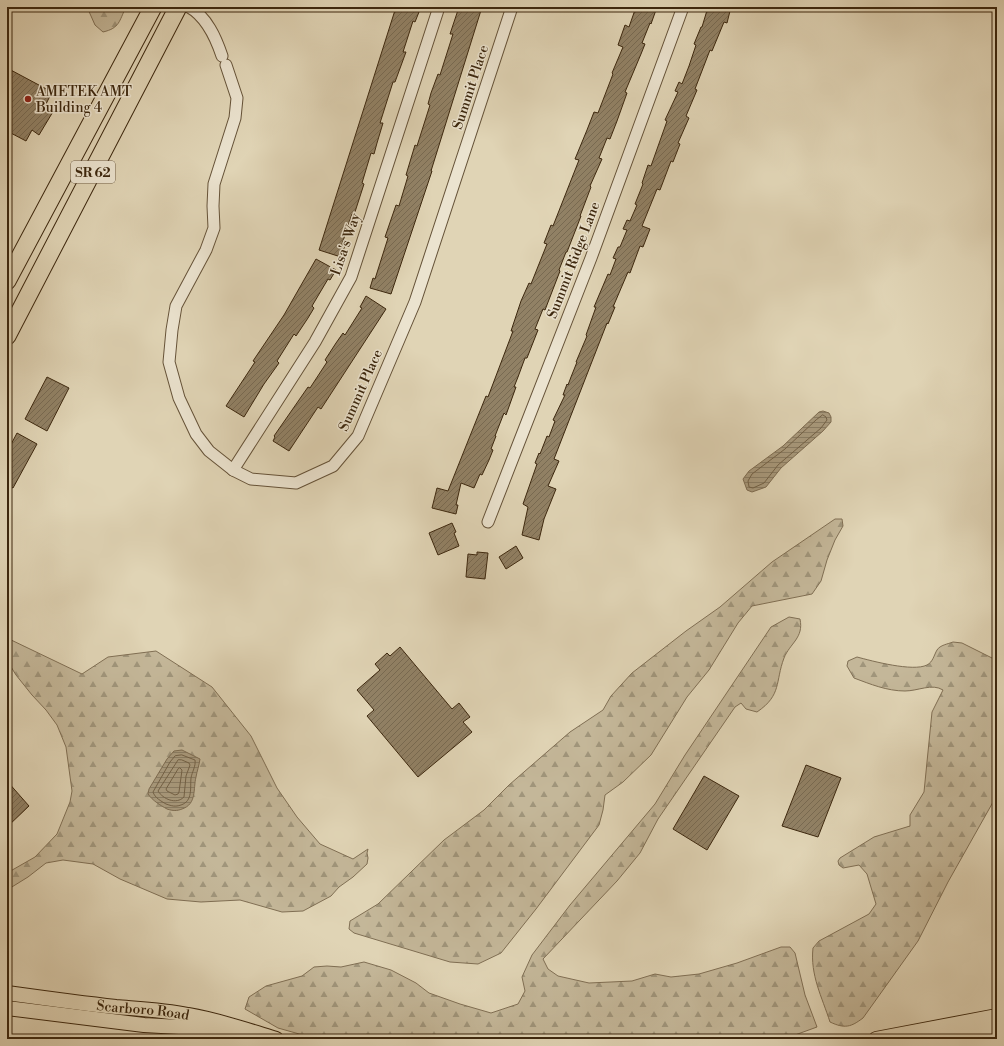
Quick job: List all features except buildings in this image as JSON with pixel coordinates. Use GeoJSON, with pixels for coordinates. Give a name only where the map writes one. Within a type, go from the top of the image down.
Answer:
{"type":"FeatureCollection","features":[{"type":"Feature","properties":{"kind":"highway","name":"SR 62"},"geometry":{"type":"LineString","coordinates":[[7,282],[153,7]]}},
{"type":"Feature","properties":{"kind":"highway","name":"SR 62"},"geometry":{"type":"LineString","coordinates":[[7,336],[178,7]]}},
{"type":"Feature","properties":{"kind":"main road","name":"Scarboro Road"},"geometry":{"type":"LineString","coordinates":[[7,993],[116,1007],[167,1011],[226,1024],[276,1039]]}},
{"type":"Feature","properties":{"kind":"main road","name":"Scarboro Road"},"geometry":{"type":"LineString","coordinates":[[7,1008],[144,1025],[212,1031],[246,1039]]}},
{"type":"Feature","properties":{"kind":"main road"},"geometry":{"type":"LineString","coordinates":[[876,1039],[997,1016]]}},
{"type":"Feature","properties":{"kind":"main road"},"geometry":{"type":"LineString","coordinates":[[938,1039],[997,1028]]}},
{"type":"Feature","properties":{"kind":"street","name":"Summit Place"},"geometry":{"type":"LineString","coordinates":[[189,7],[196,11],[210,27],[224,61],[236,98],[236,105],[235,118],[214,184],[214,228],[206,250],[176,306],[169,362],[179,398],[196,434],[208,451],[233,470],[251,479],[296,483],[333,466],[358,436],[415,302],[512,7]]}},
{"type":"Feature","properties":{"kind":"street","name":"Lisa's Way"},"geometry":{"type":"LineString","coordinates":[[233,470],[315,342],[351,277],[439,7]]}},
{"type":"Feature","properties":{"kind":"street","name":"Summit Ridge Lane"},"geometry":{"type":"LineString","coordinates":[[488,522],[588,265],[683,7]]}},
{"type":"Feature","properties":{"kind":"street"},"geometry":{"type":"LineString","coordinates":[[144,1025],[215,1039]]}},
{"type":"Feature","properties":{"kind":"green space"},"geometry":{"type":"Polygon","coordinates":[[[87,7],[126,7],[116,26],[103,32],[95,25],[87,7]]]}},
{"type":"Feature","properties":{"kind":"green space"},"geometry":{"type":"Polygon","coordinates":[[[835,519],[842,519],[843,526],[835,540],[827,560],[821,581],[812,594],[752,606],[738,623],[709,670],[687,697],[651,755],[623,782],[605,795],[599,825],[501,953],[478,964],[450,962],[354,933],[349,929],[350,921],[378,904],[444,840],[484,810],[509,785],[570,732],[603,710],[611,696],[632,673],[686,631],[720,607],[772,562],[835,519]]]}},
{"type":"Feature","properties":{"kind":"green space"},"geometry":{"type":"Polygon","coordinates":[[[789,617],[800,619],[800,631],[784,658],[774,694],[770,700],[757,712],[746,709],[741,703],[735,707],[658,819],[640,853],[617,881],[543,959],[548,969],[558,976],[589,983],[632,981],[655,974],[671,977],[699,974],[737,963],[781,947],[790,947],[795,953],[805,995],[817,1027],[784,1039],[317,1039],[278,1028],[245,1009],[249,997],[266,986],[302,976],[314,967],[341,967],[364,962],[391,970],[416,983],[429,993],[491,1013],[518,1004],[525,991],[522,977],[532,955],[570,905],[655,804],[685,755],[771,627],[789,617]]]}},
{"type":"Feature","properties":{"kind":"green space"},"geometry":{"type":"Polygon","coordinates":[[[7,638],[82,674],[108,657],[156,651],[212,687],[251,736],[277,788],[297,817],[320,844],[353,859],[368,849],[367,864],[339,887],[331,896],[303,911],[282,912],[240,900],[201,902],[167,899],[120,879],[93,864],[63,860],[46,863],[28,877],[7,890],[7,873],[35,857],[57,834],[70,802],[72,791],[66,747],[57,725],[16,675],[8,662],[7,638]]]}},
{"type":"Feature","properties":{"kind":"green space"},"geometry":{"type":"Polygon","coordinates":[[[953,642],[962,643],[994,659],[997,663],[997,795],[948,882],[918,941],[863,1018],[851,1025],[840,1026],[830,1022],[820,995],[813,967],[813,948],[819,941],[869,914],[876,904],[867,874],[859,865],[843,868],[839,865],[838,861],[840,858],[874,837],[910,826],[910,815],[924,792],[932,712],[943,690],[930,687],[910,691],[898,691],[879,687],[854,678],[847,666],[848,661],[857,657],[903,667],[921,667],[931,662],[940,647],[953,642]]]}},
{"type":"Feature","properties":{"kind":"water"},"geometry":{"type":"Polygon","coordinates":[[[823,411],[829,413],[831,422],[823,431],[781,468],[766,487],[752,492],[747,490],[743,479],[749,471],[783,446],[819,412],[823,411]]]}},
{"type":"Feature","properties":{"kind":"water"},"geometry":{"type":"Polygon","coordinates":[[[182,750],[200,759],[195,782],[194,796],[187,807],[178,810],[171,810],[157,803],[148,794],[149,789],[167,759],[174,751],[182,750]]]}},
{"type":"Feature","properties":{"kind":"place","name":"AMETEK AMT Building 4"},"geometry":{"type":"Point","coordinates":[28,99]}}]}
